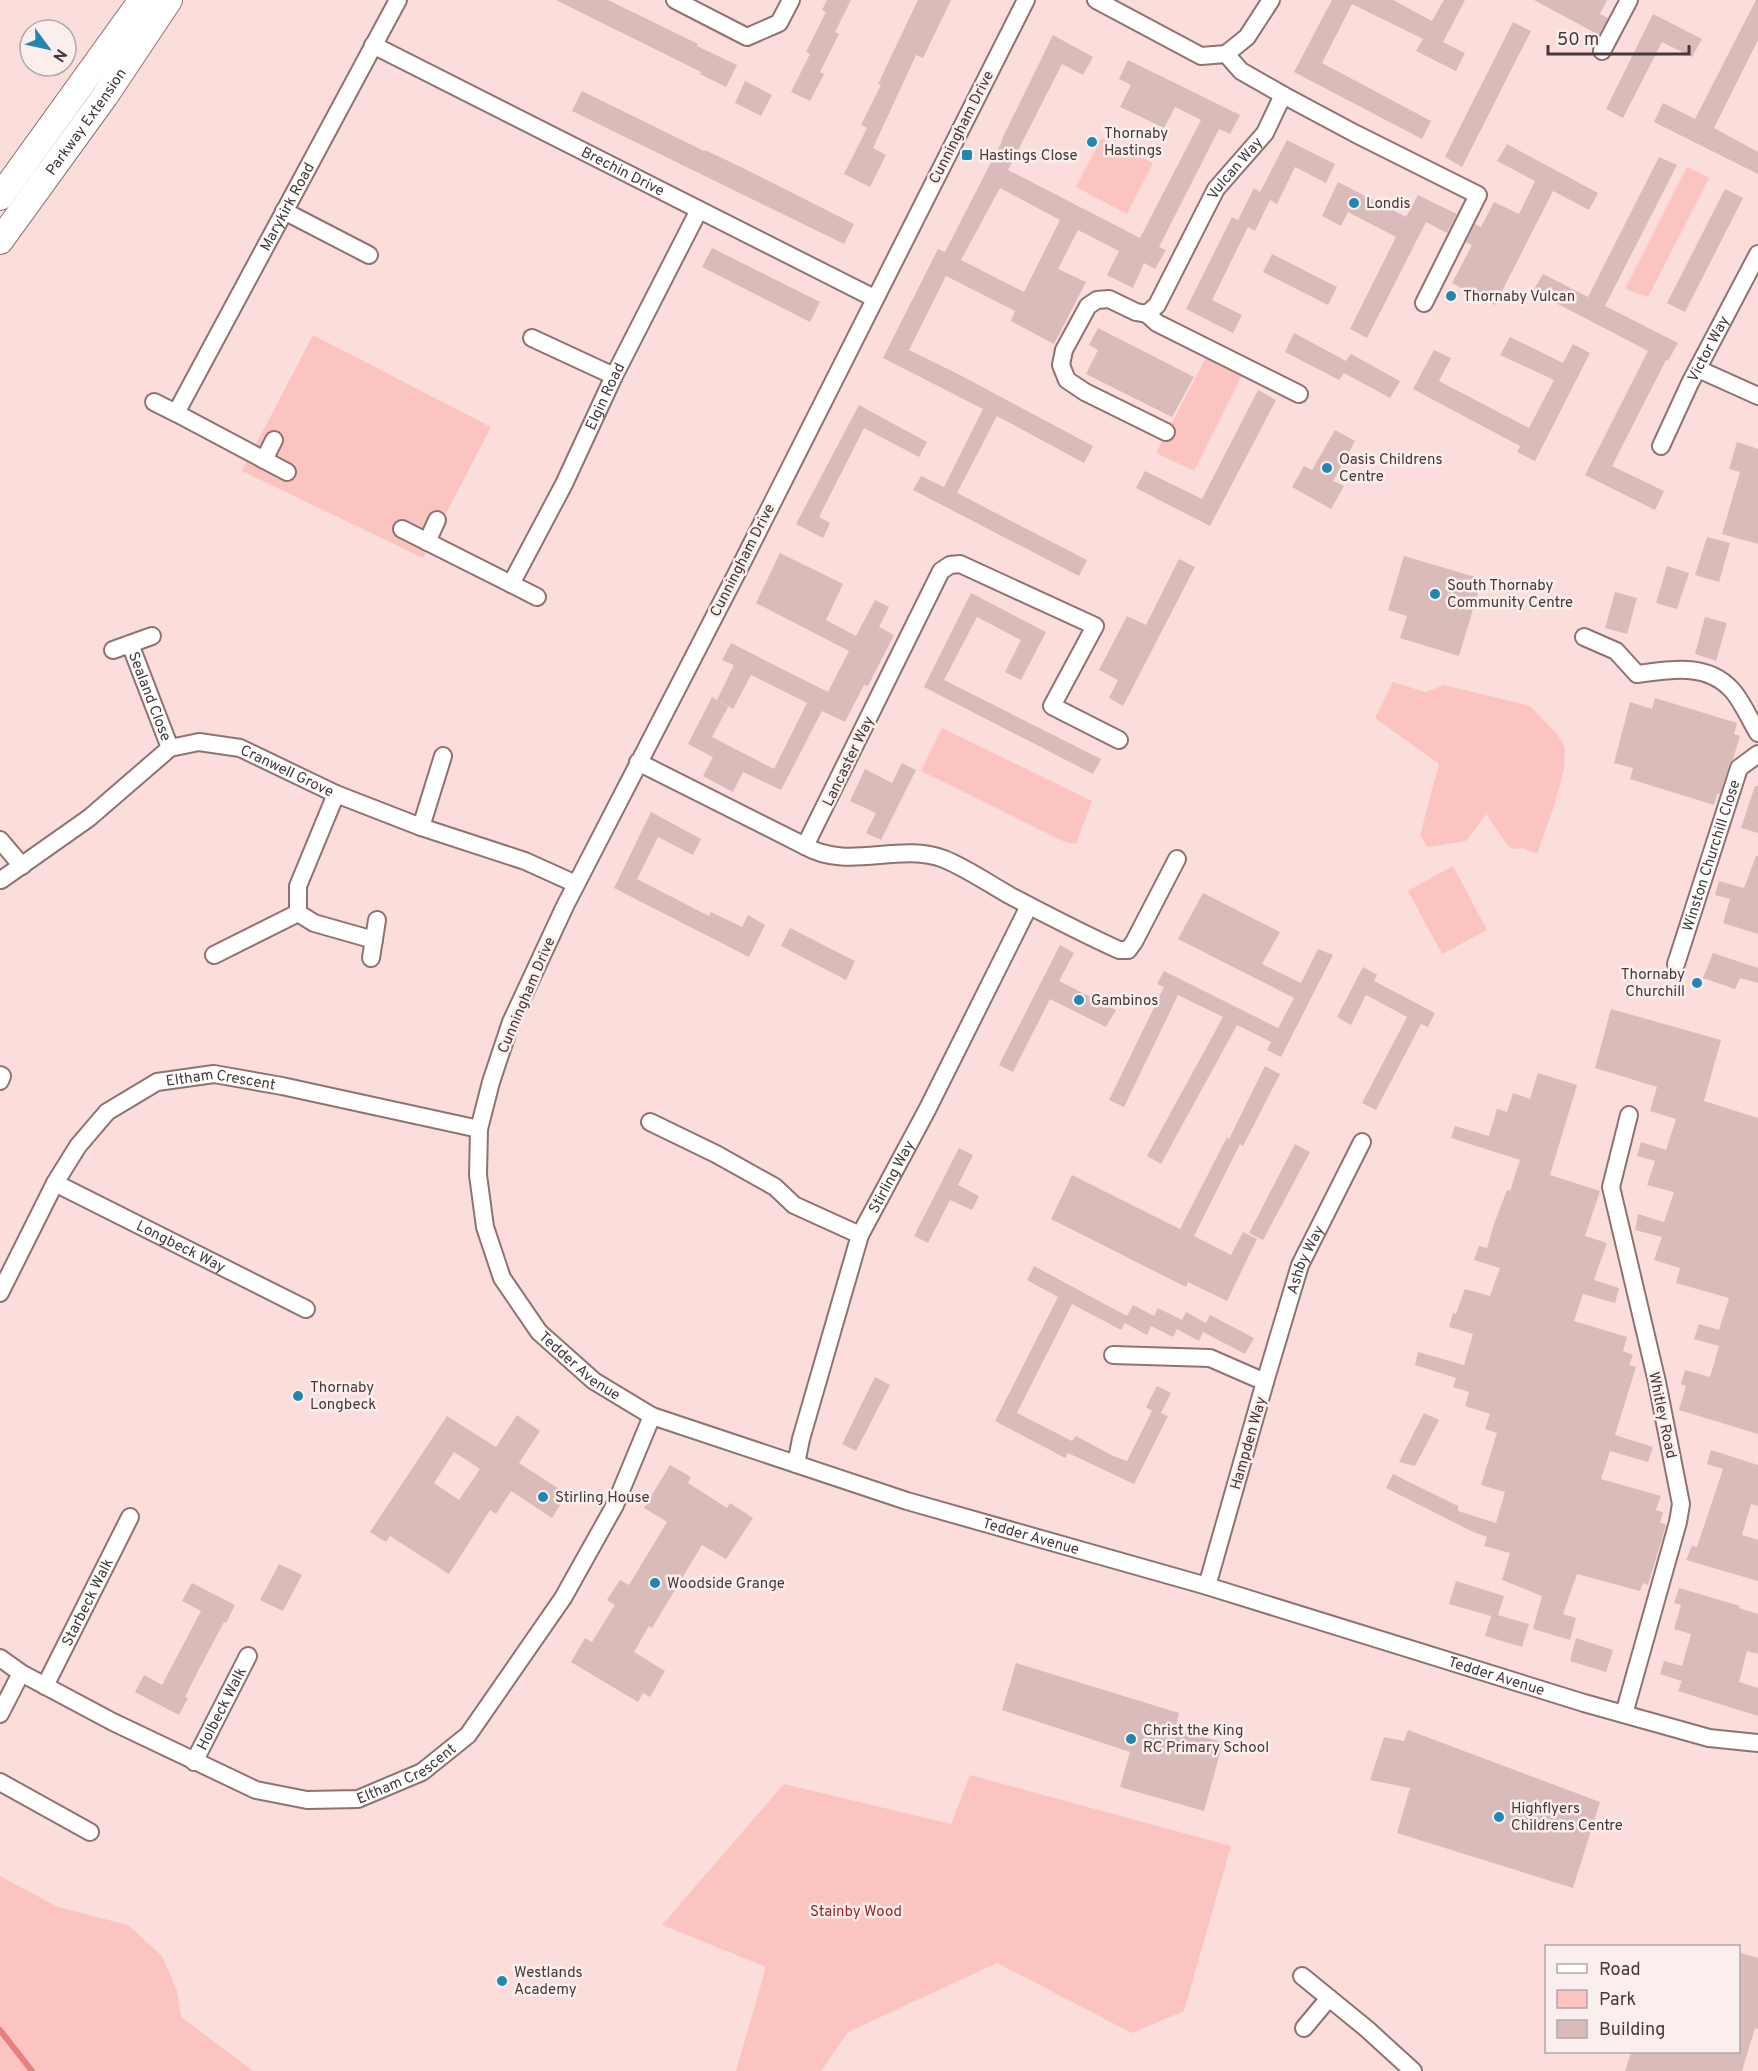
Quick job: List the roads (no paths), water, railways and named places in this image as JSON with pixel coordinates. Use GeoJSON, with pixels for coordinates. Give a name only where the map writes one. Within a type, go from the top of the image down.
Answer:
{"type":"FeatureCollection","features":[{"type":"Feature","properties":{"kind":"main road","name":"Parkway Extension"},"geometry":{"type":"LineString","coordinates":[[0,197],[142,0]]}},
{"type":"Feature","properties":{"kind":"main road","name":"Parkway Extension"},"geometry":{"type":"LineString","coordinates":[[0,241],[105,96],[169,0]]}},
{"type":"Feature","properties":{"kind":"street","name":"Marykirk Road"},"geometry":{"type":"LineString","coordinates":[[176,413],[398,0]]}},
{"type":"Feature","properties":{"kind":"street"},"geometry":{"type":"LineString","coordinates":[[675,0],[747,37],[779,23],[791,0]]}},
{"type":"Feature","properties":{"kind":"street","name":"Cunningham Drive"},"geometry":{"type":"LineString","coordinates":[[479,1129],[491,1082],[511,1022],[576,884],[742,563],[1026,0]]}},
{"type":"Feature","properties":{"kind":"street"},"geometry":{"type":"LineString","coordinates":[[1096,0],[1202,56],[1226,54],[1246,37],[1271,0]]}},
{"type":"Feature","properties":{"kind":"street"},"geometry":{"type":"LineString","coordinates":[[1602,51],[1629,0]]}},
{"type":"Feature","properties":{"kind":"street","name":"Brechin Drive"},"geometry":{"type":"LineString","coordinates":[[374,45],[874,298]]}},
{"type":"Feature","properties":{"kind":"street"},"geometry":{"type":"LineString","coordinates":[[1226,54],[1241,71],[1283,95],[1478,195],[1424,303]]}},
{"type":"Feature","properties":{"kind":"street","name":"Vulcan Way"},"geometry":{"type":"LineString","coordinates":[[1147,314],[1157,305],[1216,189],[1265,133],[1283,95]]}},
{"type":"Feature","properties":{"kind":"street","name":"Elgin Road"},"geometry":{"type":"LineString","coordinates":[[512,584],[699,210]]}},
{"type":"Feature","properties":{"kind":"street"},"geometry":{"type":"LineString","coordinates":[[284,211],[369,255]]}},
{"type":"Feature","properties":{"kind":"street","name":"Victor Way"},"geometry":{"type":"LineString","coordinates":[[1661,446],[1758,254]]}},
{"type":"Feature","properties":{"kind":"street"},"geometry":{"type":"LineString","coordinates":[[1166,432],[1085,392],[1067,380],[1061,365],[1064,350],[1088,306],[1097,300],[1109,299],[1136,312],[1147,314],[1157,323],[1299,394]]}},
{"type":"Feature","properties":{"kind":"street"},"geometry":{"type":"LineString","coordinates":[[532,338],[614,376]]}},
{"type":"Feature","properties":{"kind":"street"},"geometry":{"type":"LineString","coordinates":[[1698,369],[1758,396]]}},
{"type":"Feature","properties":{"kind":"street"},"geometry":{"type":"LineString","coordinates":[[154,402],[287,472]]}},
{"type":"Feature","properties":{"kind":"street"},"geometry":{"type":"LineString","coordinates":[[264,460],[274,440]]}},
{"type":"Feature","properties":{"kind":"street"},"geometry":{"type":"LineString","coordinates":[[427,542],[437,520]]}},
{"type":"Feature","properties":{"kind":"street"},"geometry":{"type":"LineString","coordinates":[[402,529],[537,597]]}},
{"type":"Feature","properties":{"kind":"street","name":"Lancaster Way"},"geometry":{"type":"LineString","coordinates":[[805,846],[860,738],[926,598],[941,571],[950,565],[960,564],[1095,626],[1052,706],[1119,740]]}},
{"type":"Feature","properties":{"kind":"street","name":"Sealand Close"},"geometry":{"type":"LineString","coordinates":[[113,650],[152,636]]}},
{"type":"Feature","properties":{"kind":"street"},"geometry":{"type":"LineString","coordinates":[[1584,637],[1616,651],[1637,674],[1682,668],[1700,671],[1718,679],[1732,689],[1758,734]]}},
{"type":"Feature","properties":{"kind":"street","name":"Sealand Close"},"geometry":{"type":"LineString","coordinates":[[130,644],[170,748]]}},
{"type":"Feature","properties":{"kind":"street","name":"Cranwell Grove"},"geometry":{"type":"LineString","coordinates":[[1,880],[89,818],[170,748],[199,742],[240,748],[336,794],[421,827],[525,861],[576,884]]}},
{"type":"Feature","properties":{"kind":"street","name":"Winston Churchill Close"},"geometry":{"type":"LineString","coordinates":[[1676,964],[1739,768],[1758,754]]}},
{"type":"Feature","properties":{"kind":"street"},"geometry":{"type":"LineString","coordinates":[[421,827],[443,756]]}},
{"type":"Feature","properties":{"kind":"street"},"geometry":{"type":"LineString","coordinates":[[638,762],[813,851],[835,857],[906,854],[945,859],[1029,906],[1119,950],[1128,950],[1134,942],[1177,859]]}},
{"type":"Feature","properties":{"kind":"street"},"geometry":{"type":"LineString","coordinates":[[298,913],[298,886],[336,794]]}},
{"type":"Feature","properties":{"kind":"street"},"geometry":{"type":"LineString","coordinates":[[0,840],[22,866]]}},
{"type":"Feature","properties":{"kind":"street","name":"Stirling Way"},"geometry":{"type":"LineString","coordinates":[[796,1464],[801,1439],[860,1235],[927,1110],[1029,906]]}},
{"type":"Feature","properties":{"kind":"street"},"geometry":{"type":"LineString","coordinates":[[298,913],[314,923],[374,940]]}},
{"type":"Feature","properties":{"kind":"street"},"geometry":{"type":"LineString","coordinates":[[214,955],[298,913]]}},
{"type":"Feature","properties":{"kind":"street"},"geometry":{"type":"LineString","coordinates":[[371,958],[377,920]]}},
{"type":"Feature","properties":{"kind":"street","name":"Eltham Crescent"},"geometry":{"type":"LineString","coordinates":[[2,1285],[55,1183],[78,1146],[107,1112],[157,1082],[214,1074],[479,1129]]}},
{"type":"Feature","properties":{"kind":"street"},"geometry":{"type":"LineString","coordinates":[[0,1075],[2,1076],[0,1081]]}},
{"type":"Feature","properties":{"kind":"street","name":"Whitley Road"},"geometry":{"type":"LineString","coordinates":[[1624,1714],[1678,1522],[1681,1504],[1656,1382],[1611,1187],[1629,1115]]}},
{"type":"Feature","properties":{"kind":"street"},"geometry":{"type":"LineString","coordinates":[[650,1122],[716,1154],[776,1187],[794,1205],[860,1235]]}},
{"type":"Feature","properties":{"kind":"street","name":"Tedder Avenue"},"geometry":{"type":"LineString","coordinates":[[479,1129],[478,1175],[485,1227],[502,1278],[539,1332],[594,1381],[652,1416],[907,1501],[1206,1586],[1566,1698],[1708,1738],[1758,1743]]}},
{"type":"Feature","properties":{"kind":"street","name":"Ashby Way"},"geometry":{"type":"LineString","coordinates":[[1265,1382],[1300,1265],[1362,1142]]}},
{"type":"Feature","properties":{"kind":"street","name":"Longbeck Way"},"geometry":{"type":"LineString","coordinates":[[55,1183],[306,1309]]}},
{"type":"Feature","properties":{"kind":"street","name":"Hampden Way"},"geometry":{"type":"LineString","coordinates":[[1113,1355],[1210,1358],[1265,1382],[1206,1586]]}},
{"type":"Feature","properties":{"kind":"street","name":"Eltham Crescent"},"geometry":{"type":"LineString","coordinates":[[0,1658],[45,1686],[113,1722],[256,1790],[307,1800],[358,1799],[422,1773],[468,1735],[563,1598],[615,1505],[652,1416]]}},
{"type":"Feature","properties":{"kind":"street","name":"Starbeck Walk"},"geometry":{"type":"LineString","coordinates":[[45,1686],[130,1517]]}},
{"type":"Feature","properties":{"kind":"street","name":"Holbeck Walk"},"geometry":{"type":"LineString","coordinates":[[194,1762],[248,1656]]}},
{"type":"Feature","properties":{"kind":"street"},"geometry":{"type":"LineString","coordinates":[[0,1714],[21,1672]]}},
{"type":"Feature","properties":{"kind":"street"},"geometry":{"type":"LineString","coordinates":[[0,1782],[90,1832]]}},
{"type":"Feature","properties":{"kind":"street"},"geometry":{"type":"LineString","coordinates":[[1302,1976],[1367,2029],[1413,2071]]}},
{"type":"Feature","properties":{"kind":"street"},"geometry":{"type":"LineString","coordinates":[[1304,2028],[1329,1998]]}},
{"type":"Feature","properties":{"kind":"waterway"},"geometry":{"type":"LineString","coordinates":[[0,2030],[32,2071]]}},
{"type":"Feature","properties":{"kind":"place","name":"Thornaby Hastings"},"geometry":{"type":"Point","coordinates":[1092,142]}},
{"type":"Feature","properties":{"kind":"place","name":"Hastings Close"},"geometry":{"type":"Point","coordinates":[967,155]}},
{"type":"Feature","properties":{"kind":"place","name":"Londis"},"geometry":{"type":"Point","coordinates":[1354,203]}},
{"type":"Feature","properties":{"kind":"place","name":"Thornaby Vulcan"},"geometry":{"type":"Point","coordinates":[1451,296]}},
{"type":"Feature","properties":{"kind":"place","name":"Oasis Childrens Centre"},"geometry":{"type":"Point","coordinates":[1327,468]}},
{"type":"Feature","properties":{"kind":"place","name":"South Thornaby Community Centre"},"geometry":{"type":"Point","coordinates":[1435,594]}},
{"type":"Feature","properties":{"kind":"place","name":"Thornaby Churchill"},"geometry":{"type":"Point","coordinates":[1697,983]}},
{"type":"Feature","properties":{"kind":"place","name":"Gambinos"},"geometry":{"type":"Point","coordinates":[1079,1000]}},
{"type":"Feature","properties":{"kind":"place","name":"Thornaby Longbeck"},"geometry":{"type":"Point","coordinates":[298,1396]}},
{"type":"Feature","properties":{"kind":"place","name":"Stirling House"},"geometry":{"type":"Point","coordinates":[543,1497]}},
{"type":"Feature","properties":{"kind":"place","name":"Woodside Grange"},"geometry":{"type":"Point","coordinates":[655,1583]}},
{"type":"Feature","properties":{"kind":"place","name":"Christ the King RC Primary School"},"geometry":{"type":"Point","coordinates":[1131,1739]}},
{"type":"Feature","properties":{"kind":"place","name":"Highflyers Childrens Centre"},"geometry":{"type":"Point","coordinates":[1499,1817]}},
{"type":"Feature","properties":{"kind":"place","name":"Westlands Academy"},"geometry":{"type":"Point","coordinates":[502,1981]}},
{"type":"Feature","properties":{"kind":"park label","name":"Stainby Wood"},"geometry":{"type":"Point","coordinates":[856,1911]}}]}
